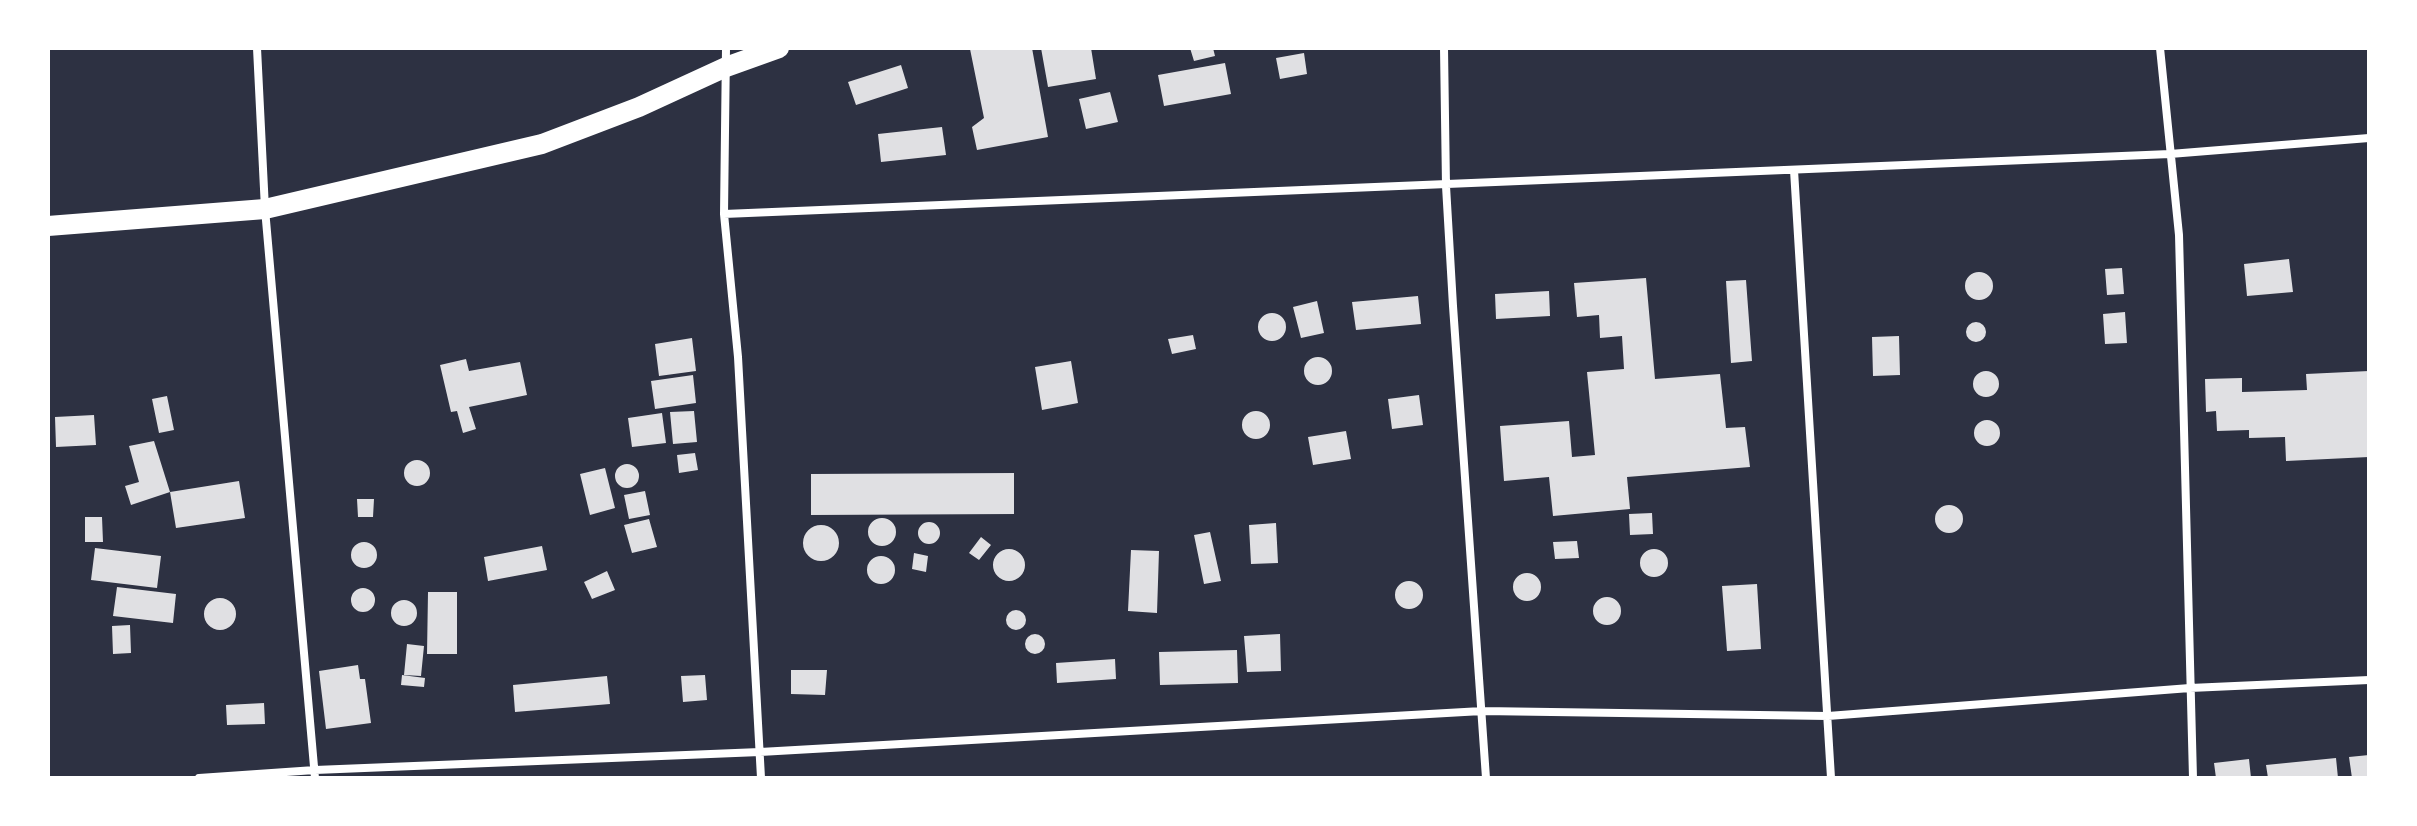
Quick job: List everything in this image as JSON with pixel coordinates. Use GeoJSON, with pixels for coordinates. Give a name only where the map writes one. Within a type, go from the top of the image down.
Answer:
{"type":"FeatureCollection","features":[{"type":"Feature","properties":{"kind":"main road"},"geometry":{"type":"LineString","coordinates":[[48,226],[265,209],[542,144],[639,107],[726,58],[779,48]]}},
{"type":"Feature","properties":{"kind":"street"},"geometry":{"type":"LineString","coordinates":[[257,48],[265,209],[315,774]]}},
{"type":"Feature","properties":{"kind":"street"},"geometry":{"type":"LineString","coordinates":[[1444,48],[1446,186],[1486,778]]}},
{"type":"Feature","properties":{"kind":"street"},"geometry":{"type":"LineString","coordinates":[[2160,48],[2179,235],[2193,778]]}},
{"type":"Feature","properties":{"kind":"street"},"geometry":{"type":"LineString","coordinates":[[726,58],[724,214],[738,357],[761,778]]}},
{"type":"Feature","properties":{"kind":"street"},"geometry":{"type":"LineString","coordinates":[[724,214],[2170,154],[2369,138]]}},
{"type":"Feature","properties":{"kind":"street"},"geometry":{"type":"LineString","coordinates":[[1794,170],[1831,778]]}},
{"type":"Feature","properties":{"kind":"street"},"geometry":{"type":"LineString","coordinates":[[199,778],[760,752],[1482,711],[1828,716],[2190,688],[2369,680]]}},
{"type":"Feature","properties":{"kind":"building"},"geometry":{"type":"Polygon","coordinates":[[[1032,48],[1048,137],[977,150],[972,127],[984,118],[970,49],[1032,48]]]}},
{"type":"Feature","properties":{"kind":"building"},"geometry":{"type":"Polygon","coordinates":[[[1041,48],[1091,48],[1096,79],[1048,87],[1041,48]]]}},
{"type":"Feature","properties":{"kind":"building"},"geometry":{"type":"Polygon","coordinates":[[[1190,48],[1213,48],[1215,56],[1194,61],[1190,48]]]}},
{"type":"Feature","properties":{"kind":"building"},"geometry":{"type":"Polygon","coordinates":[[[1304,53],[1307,74],[1280,79],[1276,58],[1304,53]]]}},
{"type":"Feature","properties":{"kind":"building"},"geometry":{"type":"Polygon","coordinates":[[[1225,63],[1231,94],[1164,106],[1158,75],[1225,63]]]}},
{"type":"Feature","properties":{"kind":"building"},"geometry":{"type":"Polygon","coordinates":[[[901,65],[908,88],[856,105],[848,82],[901,65]]]}},
{"type":"Feature","properties":{"kind":"building"},"geometry":{"type":"Polygon","coordinates":[[[1110,92],[1118,122],[1086,129],[1079,99],[1110,92]]]}},
{"type":"Feature","properties":{"kind":"building"},"geometry":{"type":"Polygon","coordinates":[[[942,127],[946,155],[881,162],[878,134],[942,127]]]}},
{"type":"Feature","properties":{"kind":"building"},"geometry":{"type":"Polygon","coordinates":[[[2289,259],[2293,292],[2247,296],[2244,264],[2289,259]]]}},
{"type":"Feature","properties":{"kind":"building"},"geometry":{"type":"Polygon","coordinates":[[[2122,268],[2124,294],[2107,295],[2105,269],[2122,268]]]}},
{"type":"Feature","properties":{"kind":"building"},"geometry":{"type":"Polygon","coordinates":[[[1979,272],[1989,276],[1993,286],[1989,296],[1979,300],[1969,296],[1965,286],[1969,276],[1979,272]]]}},
{"type":"Feature","properties":{"kind":"building"},"geometry":{"type":"Polygon","coordinates":[[[1646,278],[1655,379],[1720,374],[1726,428],[1745,427],[1750,467],[1627,477],[1630,509],[1553,516],[1549,477],[1504,481],[1500,426],[1569,421],[1572,457],[1595,455],[1587,372],[1624,369],[1622,336],[1600,338],[1599,315],[1577,317],[1574,283],[1646,278]]]}},
{"type":"Feature","properties":{"kind":"building"},"geometry":{"type":"Polygon","coordinates":[[[1746,280],[1752,361],[1731,363],[1726,281],[1746,280]]]}},
{"type":"Feature","properties":{"kind":"building"},"geometry":{"type":"Polygon","coordinates":[[[1549,291],[1550,316],[1496,319],[1495,294],[1549,291]]]}},
{"type":"Feature","properties":{"kind":"building"},"geometry":{"type":"Polygon","coordinates":[[[1418,296],[1421,324],[1356,330],[1352,302],[1418,296]]]}},
{"type":"Feature","properties":{"kind":"building"},"geometry":{"type":"Polygon","coordinates":[[[1317,301],[1324,333],[1301,338],[1293,307],[1317,301]]]}},
{"type":"Feature","properties":{"kind":"building"},"geometry":{"type":"Polygon","coordinates":[[[2125,312],[2127,343],[2105,344],[2103,314],[2125,312]]]}},
{"type":"Feature","properties":{"kind":"building"},"geometry":{"type":"Polygon","coordinates":[[[1272,313],[1282,317],[1286,327],[1282,337],[1272,341],[1262,337],[1258,327],[1262,317],[1272,313]]]}},
{"type":"Feature","properties":{"kind":"building"},"geometry":{"type":"Polygon","coordinates":[[[1972,322],[1980,322],[1986,332],[1980,342],[1972,342],[1966,336],[1966,328],[1972,322]]]}},
{"type":"Feature","properties":{"kind":"building"},"geometry":{"type":"Polygon","coordinates":[[[1193,335],[1196,349],[1172,354],[1168,339],[1193,335]]]}},
{"type":"Feature","properties":{"kind":"building"},"geometry":{"type":"Polygon","coordinates":[[[1899,336],[1900,375],[1873,376],[1872,337],[1899,336]]]}},
{"type":"Feature","properties":{"kind":"building"},"geometry":{"type":"Polygon","coordinates":[[[692,338],[696,371],[659,376],[655,344],[692,338]]]}},
{"type":"Feature","properties":{"kind":"building"},"geometry":{"type":"Polygon","coordinates":[[[1318,357],[1328,361],[1332,371],[1328,381],[1318,385],[1308,381],[1304,371],[1308,361],[1318,357]]]}},
{"type":"Feature","properties":{"kind":"building"},"geometry":{"type":"Polygon","coordinates":[[[466,359],[469,371],[520,362],[527,395],[469,407],[476,429],[463,433],[457,411],[451,412],[440,365],[466,359]]]}},
{"type":"Feature","properties":{"kind":"building"},"geometry":{"type":"Polygon","coordinates":[[[1071,361],[1078,403],[1042,410],[1035,367],[1071,361]]]}},
{"type":"Feature","properties":{"kind":"building"},"geometry":{"type":"Polygon","coordinates":[[[1986,371],[1995,375],[1999,384],[1995,393],[1986,397],[1977,393],[1973,384],[1977,375],[1986,371]]]}},
{"type":"Feature","properties":{"kind":"building"},"geometry":{"type":"Polygon","coordinates":[[[2369,371],[2369,457],[2286,461],[2285,437],[2249,438],[2249,430],[2217,431],[2216,411],[2206,412],[2205,379],[2242,378],[2242,392],[2307,390],[2306,374],[2369,371]]]}},
{"type":"Feature","properties":{"kind":"building"},"geometry":{"type":"Polygon","coordinates":[[[693,375],[696,403],[655,409],[651,381],[693,375]]]}},
{"type":"Feature","properties":{"kind":"building"},"geometry":{"type":"Polygon","coordinates":[[[1419,395],[1423,425],[1392,429],[1388,399],[1419,395]]]}},
{"type":"Feature","properties":{"kind":"building"},"geometry":{"type":"Polygon","coordinates":[[[167,396],[174,430],[159,433],[152,399],[167,396]]]}},
{"type":"Feature","properties":{"kind":"building"},"geometry":{"type":"Polygon","coordinates":[[[694,411],[697,442],[673,444],[670,412],[694,411]]]}},
{"type":"Feature","properties":{"kind":"building"},"geometry":{"type":"Polygon","coordinates":[[[1256,411],[1266,415],[1270,425],[1266,435],[1256,439],[1246,435],[1242,425],[1246,415],[1256,411]]]}},
{"type":"Feature","properties":{"kind":"building"},"geometry":{"type":"Polygon","coordinates":[[[662,413],[666,443],[632,447],[628,418],[662,413]]]}},
{"type":"Feature","properties":{"kind":"building"},"geometry":{"type":"Polygon","coordinates":[[[94,415],[96,445],[56,447],[55,417],[94,415]]]}},
{"type":"Feature","properties":{"kind":"building"},"geometry":{"type":"Polygon","coordinates":[[[1987,420],[1996,424],[2000,433],[1996,442],[1987,446],[1978,442],[1974,433],[1978,424],[1987,420]]]}},
{"type":"Feature","properties":{"kind":"building"},"geometry":{"type":"Polygon","coordinates":[[[1346,431],[1351,459],[1313,465],[1308,437],[1346,431]]]}},
{"type":"Feature","properties":{"kind":"building"},"geometry":{"type":"Polygon","coordinates":[[[154,441],[170,492],[131,505],[125,486],[139,482],[129,446],[154,441]]]}},
{"type":"Feature","properties":{"kind":"building"},"geometry":{"type":"Polygon","coordinates":[[[695,453],[698,470],[679,473],[677,455],[695,453]]]}},
{"type":"Feature","properties":{"kind":"building"},"geometry":{"type":"Polygon","coordinates":[[[417,460],[427,463],[430,473],[427,483],[417,486],[407,483],[404,473],[407,463],[417,460]]]}},
{"type":"Feature","properties":{"kind":"building"},"geometry":{"type":"Polygon","coordinates":[[[622,464],[632,464],[639,471],[639,481],[632,488],[622,488],[615,481],[615,471],[622,464]]]}},
{"type":"Feature","properties":{"kind":"building"},"geometry":{"type":"Polygon","coordinates":[[[605,468],[615,508],[590,515],[580,474],[605,468]]]}},
{"type":"Feature","properties":{"kind":"building"},"geometry":{"type":"Polygon","coordinates":[[[1014,473],[1014,514],[811,515],[811,474],[1014,473]]]}},
{"type":"Feature","properties":{"kind":"building"},"geometry":{"type":"Polygon","coordinates":[[[239,481],[245,518],[176,528],[170,492],[239,481]]]}},
{"type":"Feature","properties":{"kind":"building"},"geometry":{"type":"Polygon","coordinates":[[[645,491],[650,515],[629,519],[624,495],[645,491]]]}},
{"type":"Feature","properties":{"kind":"building"},"geometry":{"type":"Polygon","coordinates":[[[357,499],[374,499],[373,517],[358,517],[357,499]]]}},
{"type":"Feature","properties":{"kind":"building"},"geometry":{"type":"Polygon","coordinates":[[[1949,505],[1959,509],[1963,519],[1959,529],[1949,533],[1939,529],[1935,519],[1939,509],[1949,505]]]}},
{"type":"Feature","properties":{"kind":"building"},"geometry":{"type":"Polygon","coordinates":[[[1652,513],[1653,534],[1630,535],[1629,514],[1652,513]]]}},
{"type":"Feature","properties":{"kind":"building"},"geometry":{"type":"Polygon","coordinates":[[[85,517],[102,517],[103,542],[85,542],[85,517]]]}},
{"type":"Feature","properties":{"kind":"building"},"geometry":{"type":"Polygon","coordinates":[[[882,518],[892,522],[896,532],[892,542],[882,546],[872,542],[868,532],[872,522],[882,518]]]}},
{"type":"Feature","properties":{"kind":"building"},"geometry":{"type":"Polygon","coordinates":[[[649,519],[657,547],[632,553],[624,525],[649,519]]]}},
{"type":"Feature","properties":{"kind":"building"},"geometry":{"type":"Polygon","coordinates":[[[929,522],[937,525],[940,533],[937,541],[929,544],[921,541],[918,533],[921,525],[929,522]]]}},
{"type":"Feature","properties":{"kind":"building"},"geometry":{"type":"Polygon","coordinates":[[[1276,523],[1278,563],[1251,564],[1249,525],[1276,523]]]}},
{"type":"Feature","properties":{"kind":"building"},"geometry":{"type":"Polygon","coordinates":[[[821,525],[833,531],[839,543],[833,555],[821,561],[809,555],[803,543],[809,531],[821,525]]]}},
{"type":"Feature","properties":{"kind":"building"},"geometry":{"type":"Polygon","coordinates":[[[1210,532],[1221,581],[1204,584],[1194,535],[1210,532]]]}},
{"type":"Feature","properties":{"kind":"building"},"geometry":{"type":"Polygon","coordinates":[[[981,537],[991,545],[979,560],[969,553],[981,537]]]}},
{"type":"Feature","properties":{"kind":"building"},"geometry":{"type":"Polygon","coordinates":[[[1577,541],[1579,558],[1555,559],[1553,542],[1577,541]]]}},
{"type":"Feature","properties":{"kind":"building"},"geometry":{"type":"Polygon","coordinates":[[[364,542],[374,545],[377,555],[374,565],[364,568],[354,565],[351,555],[354,545],[364,542]]]}},
{"type":"Feature","properties":{"kind":"building"},"geometry":{"type":"Polygon","coordinates":[[[542,546],[547,570],[488,581],[484,557],[542,546]]]}},
{"type":"Feature","properties":{"kind":"building"},"geometry":{"type":"Polygon","coordinates":[[[95,548],[161,556],[157,588],[91,580],[95,548]]]}},
{"type":"Feature","properties":{"kind":"building"},"geometry":{"type":"Polygon","coordinates":[[[1009,549],[1020,554],[1025,565],[1020,576],[1009,581],[998,576],[993,565],[998,554],[1009,549]]]}},
{"type":"Feature","properties":{"kind":"building"},"geometry":{"type":"Polygon","coordinates":[[[1654,549],[1664,553],[1668,563],[1664,573],[1654,577],[1644,573],[1640,563],[1644,553],[1654,549]]]}},
{"type":"Feature","properties":{"kind":"building"},"geometry":{"type":"Polygon","coordinates":[[[1131,550],[1159,551],[1157,613],[1128,611],[1131,550]]]}},
{"type":"Feature","properties":{"kind":"building"},"geometry":{"type":"Polygon","coordinates":[[[914,553],[928,556],[926,572],[912,569],[914,553]]]}},
{"type":"Feature","properties":{"kind":"building"},"geometry":{"type":"Polygon","coordinates":[[[881,556],[891,560],[895,570],[891,580],[881,584],[871,580],[867,570],[871,560],[881,556]]]}},
{"type":"Feature","properties":{"kind":"building"},"geometry":{"type":"Polygon","coordinates":[[[607,571],[615,590],[592,599],[584,582],[607,571]]]}},
{"type":"Feature","properties":{"kind":"building"},"geometry":{"type":"Polygon","coordinates":[[[1527,573],[1537,577],[1541,587],[1537,597],[1527,601],[1517,597],[1513,587],[1517,577],[1527,573]]]}},
{"type":"Feature","properties":{"kind":"building"},"geometry":{"type":"Polygon","coordinates":[[[1409,581],[1419,585],[1423,595],[1419,605],[1409,609],[1399,605],[1395,595],[1399,585],[1409,581]]]}},
{"type":"Feature","properties":{"kind":"building"},"geometry":{"type":"Polygon","coordinates":[[[1757,584],[1761,649],[1727,651],[1722,586],[1757,584]]]}},
{"type":"Feature","properties":{"kind":"building"},"geometry":{"type":"Polygon","coordinates":[[[117,587],[176,594],[173,623],[113,616],[117,587]]]}},
{"type":"Feature","properties":{"kind":"building"},"geometry":{"type":"Polygon","coordinates":[[[363,588],[374,595],[375,600],[368,611],[363,612],[352,605],[351,600],[358,589],[363,588]]]}},
{"type":"Feature","properties":{"kind":"building"},"geometry":{"type":"Polygon","coordinates":[[[428,592],[457,592],[457,654],[427,654],[428,592]]]}},
{"type":"Feature","properties":{"kind":"building"},"geometry":{"type":"Polygon","coordinates":[[[1607,597],[1617,601],[1621,611],[1617,621],[1607,625],[1597,621],[1593,611],[1597,601],[1607,597]]]}},
{"type":"Feature","properties":{"kind":"building"},"geometry":{"type":"Polygon","coordinates":[[[220,598],[231,603],[236,614],[231,625],[220,630],[209,625],[204,614],[209,603],[220,598]]]}},
{"type":"Feature","properties":{"kind":"building"},"geometry":{"type":"Polygon","coordinates":[[[404,600],[413,604],[417,613],[413,622],[404,626],[395,622],[391,613],[395,604],[404,600]]]}},
{"type":"Feature","properties":{"kind":"building"},"geometry":{"type":"Polygon","coordinates":[[[1012,610],[1020,610],[1026,620],[1020,630],[1012,630],[1006,624],[1006,616],[1012,610]]]}},
{"type":"Feature","properties":{"kind":"building"},"geometry":{"type":"Polygon","coordinates":[[[130,625],[131,653],[113,654],[112,626],[130,625]]]}},
{"type":"Feature","properties":{"kind":"building"},"geometry":{"type":"Polygon","coordinates":[[[1031,634],[1039,634],[1045,644],[1039,654],[1031,654],[1025,648],[1025,640],[1031,634]]]}},
{"type":"Feature","properties":{"kind":"building"},"geometry":{"type":"Polygon","coordinates":[[[1280,634],[1281,671],[1247,672],[1244,636],[1280,634]]]}},
{"type":"Feature","properties":{"kind":"building"},"geometry":{"type":"Polygon","coordinates":[[[407,644],[424,646],[421,676],[404,675],[407,644]]]}},
{"type":"Feature","properties":{"kind":"building"},"geometry":{"type":"Polygon","coordinates":[[[1237,650],[1238,683],[1160,685],[1159,652],[1237,650]]]}},
{"type":"Feature","properties":{"kind":"building"},"geometry":{"type":"Polygon","coordinates":[[[1115,659],[1116,679],[1057,683],[1056,663],[1115,659]]]}},
{"type":"Feature","properties":{"kind":"building"},"geometry":{"type":"Polygon","coordinates":[[[358,665],[360,679],[365,679],[371,723],[326,729],[319,671],[358,665]]]}},
{"type":"Feature","properties":{"kind":"building"},"geometry":{"type":"Polygon","coordinates":[[[791,670],[827,670],[825,695],[791,694],[791,670]]]}},
{"type":"Feature","properties":{"kind":"building"},"geometry":{"type":"Polygon","coordinates":[[[402,675],[425,678],[424,687],[401,685],[402,675]]]}},
{"type":"Feature","properties":{"kind":"building"},"geometry":{"type":"Polygon","coordinates":[[[705,675],[707,700],[683,702],[681,676],[705,675]]]}},
{"type":"Feature","properties":{"kind":"building"},"geometry":{"type":"Polygon","coordinates":[[[607,676],[610,704],[515,712],[513,685],[607,676]]]}},
{"type":"Feature","properties":{"kind":"building"},"geometry":{"type":"Polygon","coordinates":[[[264,703],[265,724],[227,725],[226,705],[264,703]]]}},
{"type":"Feature","properties":{"kind":"building"},"geometry":{"type":"Polygon","coordinates":[[[2369,755],[2369,778],[2352,778],[2349,757],[2369,755]]]}},
{"type":"Feature","properties":{"kind":"building"},"geometry":{"type":"Polygon","coordinates":[[[2336,758],[2338,778],[2268,778],[2266,765],[2336,758]]]}},
{"type":"Feature","properties":{"kind":"building"},"geometry":{"type":"Polygon","coordinates":[[[2249,759],[2251,778],[2216,778],[2214,763],[2249,759]]]}}]}
